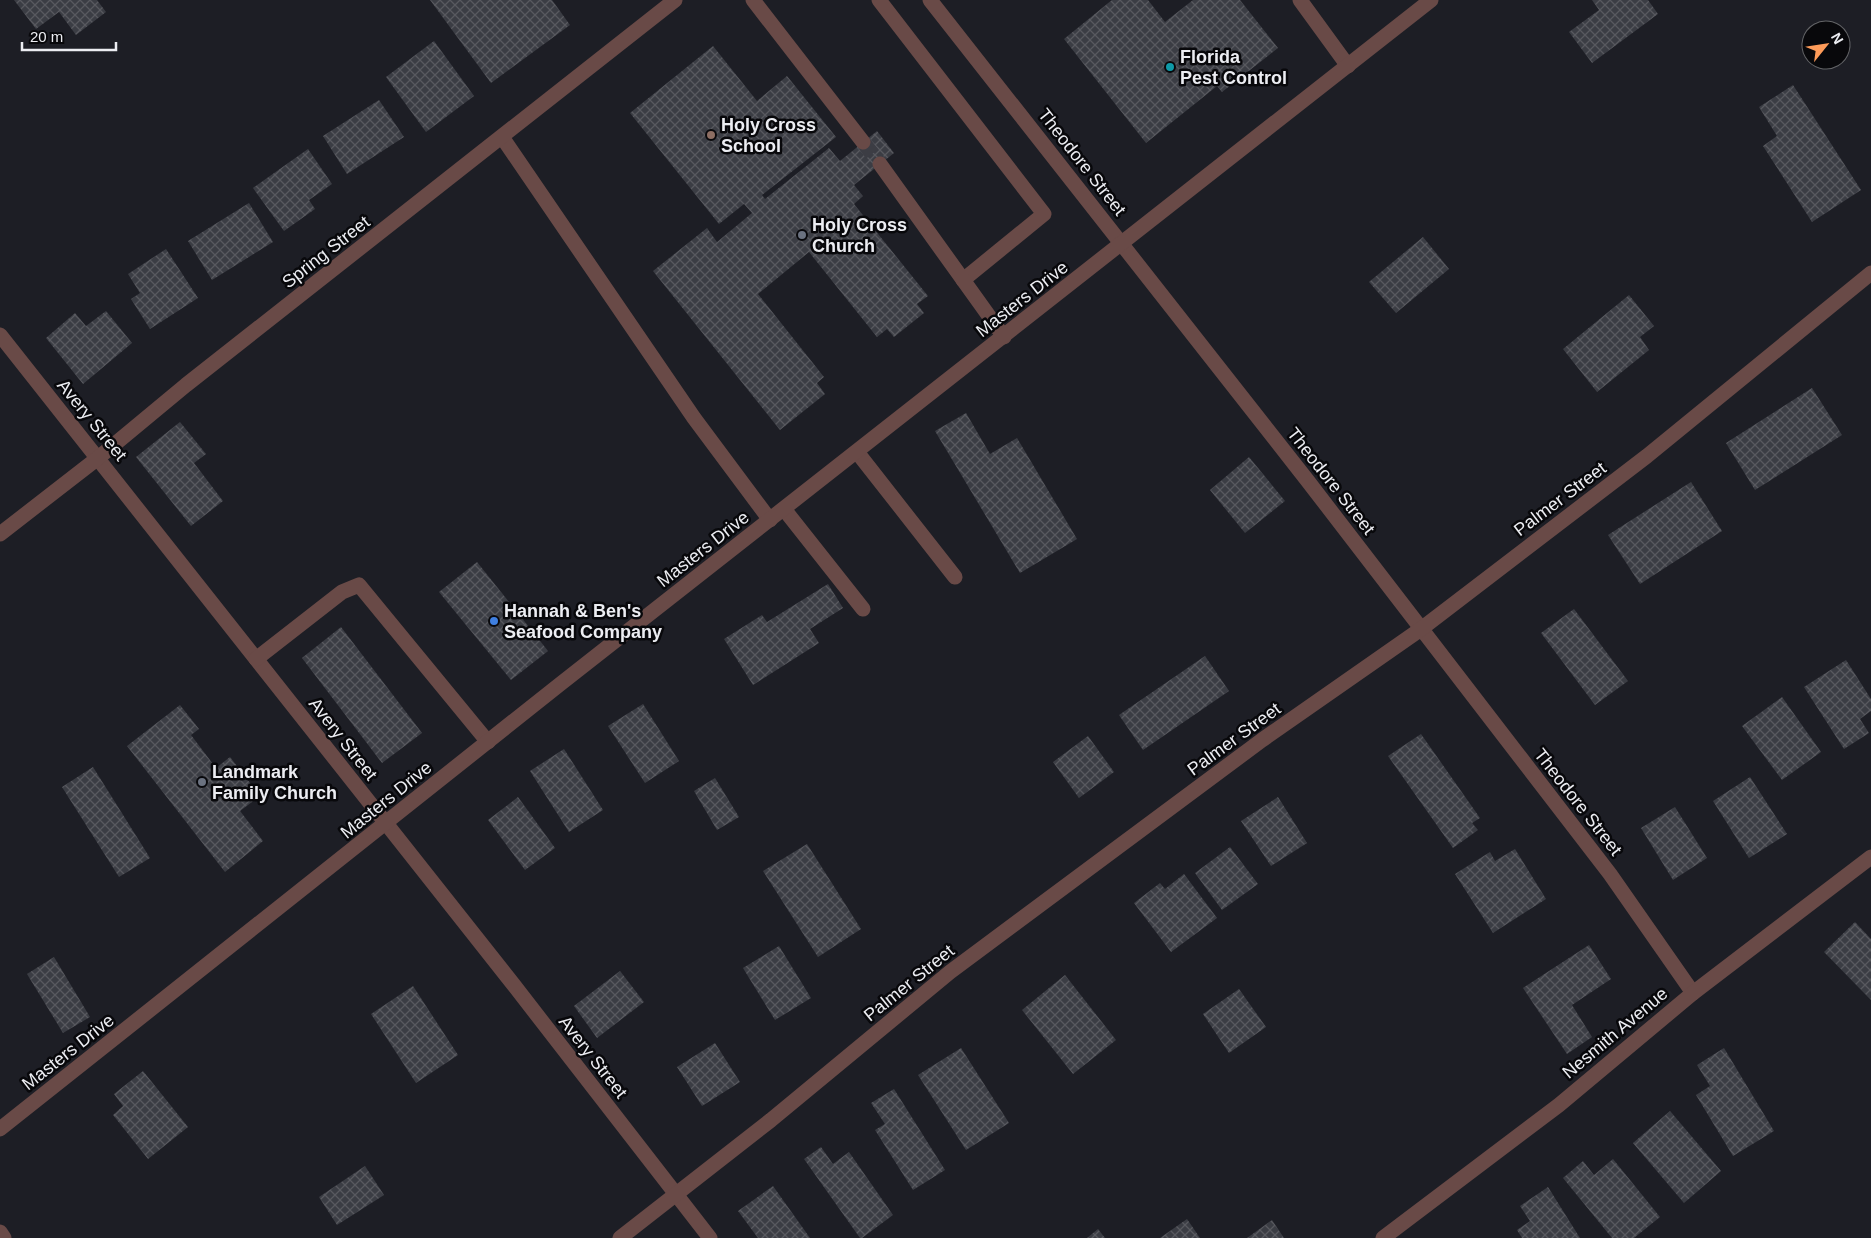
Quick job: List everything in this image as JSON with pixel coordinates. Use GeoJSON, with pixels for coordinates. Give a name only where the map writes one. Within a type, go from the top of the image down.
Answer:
{"type":"FeatureCollection","features":[{"type":"Feature","properties":{"kind":"street","name":"Spring Street"},"geometry":{"type":"LineString","coordinates":[[0,534],[675,0]]}},
{"type":"Feature","properties":{"kind":"street"},"geometry":{"type":"LineString","coordinates":[[753,0],[863,142]]}},
{"type":"Feature","properties":{"kind":"street"},"geometry":{"type":"LineString","coordinates":[[879,0],[1044,214],[963,280]]}},
{"type":"Feature","properties":{"kind":"street","name":"Theodore Street"},"geometry":{"type":"LineString","coordinates":[[930,0],[1123,244],[1610,874],[1692,993]]}},
{"type":"Feature","properties":{"kind":"street"},"geometry":{"type":"LineString","coordinates":[[1300,0],[1348,66]]}},
{"type":"Feature","properties":{"kind":"street","name":"Masters Drive"},"geometry":{"type":"LineString","coordinates":[[0,1129],[488,742],[1004,338],[1431,0]]}},
{"type":"Feature","properties":{"kind":"street"},"geometry":{"type":"LineString","coordinates":[[502,137],[694,418],[770,520]]}},
{"type":"Feature","properties":{"kind":"street"},"geometry":{"type":"LineString","coordinates":[[880,164],[1004,338]]}},
{"type":"Feature","properties":{"kind":"street","name":"Palmer Street"},"geometry":{"type":"LineString","coordinates":[[620,1238],[676,1195],[950,972],[1262,740],[1421,629],[1646,456],[1871,272]]}},
{"type":"Feature","properties":{"kind":"street","name":"Avery Street"},"geometry":{"type":"LineString","coordinates":[[0,335],[513,984],[710,1238]]}},
{"type":"Feature","properties":{"kind":"street"},"geometry":{"type":"LineString","coordinates":[[858,452],[955,577]]}},
{"type":"Feature","properties":{"kind":"street"},"geometry":{"type":"LineString","coordinates":[[784,509],[863,609]]}},
{"type":"Feature","properties":{"kind":"street"},"geometry":{"type":"LineString","coordinates":[[256,659],[342,592],[359,585],[488,742]]}},
{"type":"Feature","properties":{"kind":"street","name":"Nesmith Avenue"},"geometry":{"type":"LineString","coordinates":[[1383,1238],[1559,1105],[1692,993],[1871,857]]}},
{"type":"Feature","properties":{"kind":"street"},"geometry":{"type":"LineString","coordinates":[[0,1232],[4,1238]]}},
{"type":"Feature","properties":{"kind":"building"},"geometry":{"type":"Polygon","coordinates":[[[14,0],[97,0],[106,12],[76,35],[59,12],[36,29],[14,0]]]}},
{"type":"Feature","properties":{"kind":"building"},"geometry":{"type":"Polygon","coordinates":[[[430,0],[552,0],[570,25],[491,83],[430,0]]]}},
{"type":"Feature","properties":{"kind":"building","name":"Florida Pest Control"},"geometry":{"type":"Polygon","coordinates":[[[1112,0],[1148,0],[1165,22],[1193,0],[1240,0],[1278,48],[1222,92],[1217,86],[1146,143],[1064,39],[1112,0]]]}},
{"type":"Feature","properties":{"kind":"building"},"geometry":{"type":"Polygon","coordinates":[[[1592,0],[1648,0],[1658,14],[1592,63],[1569,32],[1599,10],[1592,0]]]}},
{"type":"Feature","properties":{"kind":"building"},"geometry":{"type":"Polygon","coordinates":[[[434,41],[474,96],[426,132],[386,77],[434,41]]]}},
{"type":"Feature","properties":{"kind":"building","name":"Holy Cross Church"},"geometry":{"type":"Polygon","coordinates":[[[713,46],[757,101],[787,76],[836,137],[762,195],[765,199],[829,148],[840,161],[877,131],[894,153],[854,185],[863,196],[854,204],[928,296],[917,304],[924,313],[894,337],[887,329],[877,337],[809,252],[758,294],[824,377],[817,383],[825,394],[780,430],[653,271],[707,228],[717,242],[752,213],[744,204],[719,224],[630,113],[713,46]]]}},
{"type":"Feature","properties":{"kind":"building"},"geometry":{"type":"Polygon","coordinates":[[[1793,85],[1861,190],[1812,222],[1763,146],[1777,136],[1759,107],[1793,85]]]}},
{"type":"Feature","properties":{"kind":"building"},"geometry":{"type":"Polygon","coordinates":[[[379,100],[404,137],[347,174],[323,136],[379,100]]]}},
{"type":"Feature","properties":{"kind":"building"},"geometry":{"type":"Polygon","coordinates":[[[308,149],[332,184],[309,200],[315,209],[284,231],[253,188],[308,149]]]}},
{"type":"Feature","properties":{"kind":"building"},"geometry":{"type":"Polygon","coordinates":[[[249,203],[273,242],[212,280],[188,241],[249,203]]]}},
{"type":"Feature","properties":{"kind":"building"},"geometry":{"type":"Polygon","coordinates":[[[1423,237],[1449,269],[1396,313],[1369,282],[1423,237]]]}},
{"type":"Feature","properties":{"kind":"building"},"geometry":{"type":"Polygon","coordinates":[[[166,249],[198,298],[150,329],[131,299],[140,293],[128,274],[166,249]]]}},
{"type":"Feature","properties":{"kind":"building"},"geometry":{"type":"Polygon","coordinates":[[[1629,295],[1654,326],[1640,337],[1649,350],[1597,392],[1563,349],[1629,295]]]}},
{"type":"Feature","properties":{"kind":"building"},"geometry":{"type":"Polygon","coordinates":[[[106,311],[132,343],[83,384],[46,338],[75,313],[86,326],[106,311]]]}},
{"type":"Feature","properties":{"kind":"building"},"geometry":{"type":"Polygon","coordinates":[[[1812,388],[1842,435],[1755,490],[1726,443],[1812,388]]]}},
{"type":"Feature","properties":{"kind":"building"},"geometry":{"type":"Polygon","coordinates":[[[966,413],[990,454],[1017,438],[1077,539],[1020,573],[935,431],[966,413]]]}},
{"type":"Feature","properties":{"kind":"building"},"geometry":{"type":"Polygon","coordinates":[[[180,422],[206,454],[194,463],[223,501],[191,526],[136,457],[180,422]]]}},
{"type":"Feature","properties":{"kind":"building"},"geometry":{"type":"Polygon","coordinates":[[[1249,457],[1285,501],[1245,533],[1210,490],[1249,457]]]}},
{"type":"Feature","properties":{"kind":"building"},"geometry":{"type":"Polygon","coordinates":[[[1691,482],[1722,531],[1640,584],[1608,535],[1691,482]]]}},
{"type":"Feature","properties":{"kind":"building","name":"Hannah & Ben's Seafood Company"},"geometry":{"type":"Polygon","coordinates":[[[477,562],[548,651],[511,680],[439,592],[477,562]]]}},
{"type":"Feature","properties":{"kind":"building"},"geometry":{"type":"Polygon","coordinates":[[[828,584],[843,608],[810,629],[819,643],[753,685],[724,639],[762,615],[767,622],[828,584]]]}},
{"type":"Feature","properties":{"kind":"building"},"geometry":{"type":"Polygon","coordinates":[[[1574,609],[1628,681],[1595,705],[1541,633],[1574,609]]]}},
{"type":"Feature","properties":{"kind":"building"},"geometry":{"type":"Polygon","coordinates":[[[341,627],[422,733],[382,763],[302,658],[341,627]]]}},
{"type":"Feature","properties":{"kind":"building"},"geometry":{"type":"Polygon","coordinates":[[[1205,656],[1229,691],[1143,750],[1119,715],[1205,656]]]}},
{"type":"Feature","properties":{"kind":"building"},"geometry":{"type":"Polygon","coordinates":[[[1846,660],[1871,699],[1871,711],[1860,719],[1869,733],[1844,749],[1804,687],[1846,660]]]}},
{"type":"Feature","properties":{"kind":"building"},"geometry":{"type":"Polygon","coordinates":[[[1782,697],[1821,752],[1782,780],[1742,726],[1782,697]]]}},
{"type":"Feature","properties":{"kind":"building"},"geometry":{"type":"Polygon","coordinates":[[[643,704],[679,761],[645,783],[608,726],[643,704]]]}},
{"type":"Feature","properties":{"kind":"building","name":"Landmark Family Church"},"geometry":{"type":"Polygon","coordinates":[[[180,705],[199,729],[191,735],[216,768],[230,757],[260,796],[240,811],[263,841],[225,872],[127,746],[180,705]]]}},
{"type":"Feature","properties":{"kind":"building"},"geometry":{"type":"Polygon","coordinates":[[[1421,734],[1480,818],[1472,823],[1478,830],[1453,848],[1388,756],[1421,734]]]}},
{"type":"Feature","properties":{"kind":"building"},"geometry":{"type":"Polygon","coordinates":[[[1088,736],[1114,772],[1079,798],[1053,762],[1088,736]]]}},
{"type":"Feature","properties":{"kind":"building"},"geometry":{"type":"Polygon","coordinates":[[[564,749],[603,810],[569,832],[530,771],[564,749]]]}},
{"type":"Feature","properties":{"kind":"building"},"geometry":{"type":"Polygon","coordinates":[[[93,767],[150,858],[119,877],[62,787],[93,767]]]}},
{"type":"Feature","properties":{"kind":"building"},"geometry":{"type":"Polygon","coordinates":[[[1750,777],[1787,834],[1749,858],[1713,801],[1750,777]]]}},
{"type":"Feature","properties":{"kind":"building"},"geometry":{"type":"Polygon","coordinates":[[[715,778],[739,817],[717,830],[694,791],[715,778]]]}},
{"type":"Feature","properties":{"kind":"building"},"geometry":{"type":"Polygon","coordinates":[[[518,797],[555,848],[525,870],[488,820],[518,797]]]}},
{"type":"Feature","properties":{"kind":"building"},"geometry":{"type":"Polygon","coordinates":[[[1278,797],[1307,843],[1271,866],[1241,821],[1278,797]]]}},
{"type":"Feature","properties":{"kind":"building"},"geometry":{"type":"Polygon","coordinates":[[[1675,807],[1707,858],[1673,880],[1641,828],[1675,807]]]}},
{"type":"Feature","properties":{"kind":"building"},"geometry":{"type":"Polygon","coordinates":[[[807,844],[861,929],[818,957],[763,871],[807,844]]]}},
{"type":"Feature","properties":{"kind":"building"},"geometry":{"type":"Polygon","coordinates":[[[1230,847],[1258,884],[1222,910],[1195,873],[1230,847]]]}},
{"type":"Feature","properties":{"kind":"building"},"geometry":{"type":"Polygon","coordinates":[[[1515,849],[1546,899],[1493,933],[1455,874],[1490,852],[1495,861],[1515,849]]]}},
{"type":"Feature","properties":{"kind":"building"},"geometry":{"type":"Polygon","coordinates":[[[1184,874],[1217,918],[1171,952],[1134,903],[1160,883],[1165,889],[1184,874]]]}},
{"type":"Feature","properties":{"kind":"building"},"geometry":{"type":"Polygon","coordinates":[[[1855,922],[1871,939],[1871,1000],[1824,952],[1855,922]]]}},
{"type":"Feature","properties":{"kind":"building"},"geometry":{"type":"Polygon","coordinates":[[[1589,945],[1611,979],[1572,1005],[1592,1037],[1567,1054],[1523,988],[1589,945]]]}},
{"type":"Feature","properties":{"kind":"building"},"geometry":{"type":"Polygon","coordinates":[[[779,946],[811,998],[775,1020],[743,968],[779,946]]]}},
{"type":"Feature","properties":{"kind":"building"},"geometry":{"type":"Polygon","coordinates":[[[54,957],[90,1017],[63,1033],[27,974],[54,957]]]}},
{"type":"Feature","properties":{"kind":"building"},"geometry":{"type":"Polygon","coordinates":[[[620,971],[644,1002],[597,1038],[574,1006],[620,971]]]}},
{"type":"Feature","properties":{"kind":"building"},"geometry":{"type":"Polygon","coordinates":[[[1065,975],[1116,1040],[1073,1074],[1022,1010],[1065,975]]]}},
{"type":"Feature","properties":{"kind":"building"},"geometry":{"type":"Polygon","coordinates":[[[413,986],[458,1055],[416,1083],[371,1014],[413,986]]]}},
{"type":"Feature","properties":{"kind":"building"},"geometry":{"type":"Polygon","coordinates":[[[1239,989],[1266,1027],[1229,1053],[1203,1014],[1239,989]]]}},
{"type":"Feature","properties":{"kind":"building"},"geometry":{"type":"Polygon","coordinates":[[[715,1043],[740,1082],[702,1106],[677,1067],[715,1043]]]}},
{"type":"Feature","properties":{"kind":"building"},"geometry":{"type":"Polygon","coordinates":[[[961,1048],[1009,1123],[966,1150],[918,1075],[961,1048]]]}},
{"type":"Feature","properties":{"kind":"building"},"geometry":{"type":"Polygon","coordinates":[[[1724,1048],[1774,1131],[1733,1156],[1696,1095],[1710,1086],[1697,1065],[1724,1048]]]}},
{"type":"Feature","properties":{"kind":"building"},"geometry":{"type":"Polygon","coordinates":[[[143,1071],[188,1127],[148,1159],[113,1115],[123,1106],[114,1094],[143,1071]]]}},
{"type":"Feature","properties":{"kind":"building"},"geometry":{"type":"Polygon","coordinates":[[[894,1089],[945,1170],[913,1190],[875,1130],[885,1124],[871,1103],[894,1089]]]}},
{"type":"Feature","properties":{"kind":"building"},"geometry":{"type":"Polygon","coordinates":[[[1670,1111],[1721,1171],[1684,1203],[1633,1143],[1670,1111]]]}},
{"type":"Feature","properties":{"kind":"building"},"geometry":{"type":"Polygon","coordinates":[[[821,1147],[833,1164],[849,1152],[893,1215],[862,1238],[860,1238],[804,1159],[821,1147]]]}},
{"type":"Feature","properties":{"kind":"building"},"geometry":{"type":"Polygon","coordinates":[[[1613,1159],[1660,1217],[1634,1238],[1612,1238],[1563,1178],[1583,1161],[1594,1175],[1613,1159]]]}},
{"type":"Feature","properties":{"kind":"building"},"geometry":{"type":"Polygon","coordinates":[[[365,1166],[384,1195],[337,1225],[319,1197],[365,1166]]]}},
{"type":"Feature","properties":{"kind":"building"},"geometry":{"type":"Polygon","coordinates":[[[773,1186],[810,1238],[758,1238],[738,1211],[773,1186]]]}},
{"type":"Feature","properties":{"kind":"building"},"geometry":{"type":"Polygon","coordinates":[[[1548,1187],[1580,1238],[1522,1238],[1517,1230],[1530,1221],[1520,1206],[1548,1187]]]}},
{"type":"Feature","properties":{"kind":"building"},"geometry":{"type":"Polygon","coordinates":[[[1187,1219],[1200,1238],[1160,1238],[1187,1219]]]}},
{"type":"Feature","properties":{"kind":"building"},"geometry":{"type":"Polygon","coordinates":[[[1272,1220],[1284,1238],[1247,1238],[1272,1220]]]}},
{"type":"Feature","properties":{"kind":"building"},"geometry":{"type":"Polygon","coordinates":[[[1098,1229],[1105,1238],[1087,1238],[1098,1229]]]}},
{"type":"Feature","properties":{"kind":"tunnel"},"geometry":{"type":"LineString","coordinates":[[863,142],[880,164]]}},
{"type":"Feature","properties":{"kind":"place","name":"Florida Pest Control"},"geometry":{"type":"Point","coordinates":[1170,67]}},
{"type":"Feature","properties":{"kind":"place","name":"Holy Cross School"},"geometry":{"type":"Point","coordinates":[711,135]}},
{"type":"Feature","properties":{"kind":"place","name":"Holy Cross Church"},"geometry":{"type":"Point","coordinates":[802,235]}},
{"type":"Feature","properties":{"kind":"place","name":"Hannah & Ben's Seafood Company"},"geometry":{"type":"Point","coordinates":[494,621]}},
{"type":"Feature","properties":{"kind":"place","name":"Landmark Family Church"},"geometry":{"type":"Point","coordinates":[202,782]}}]}
